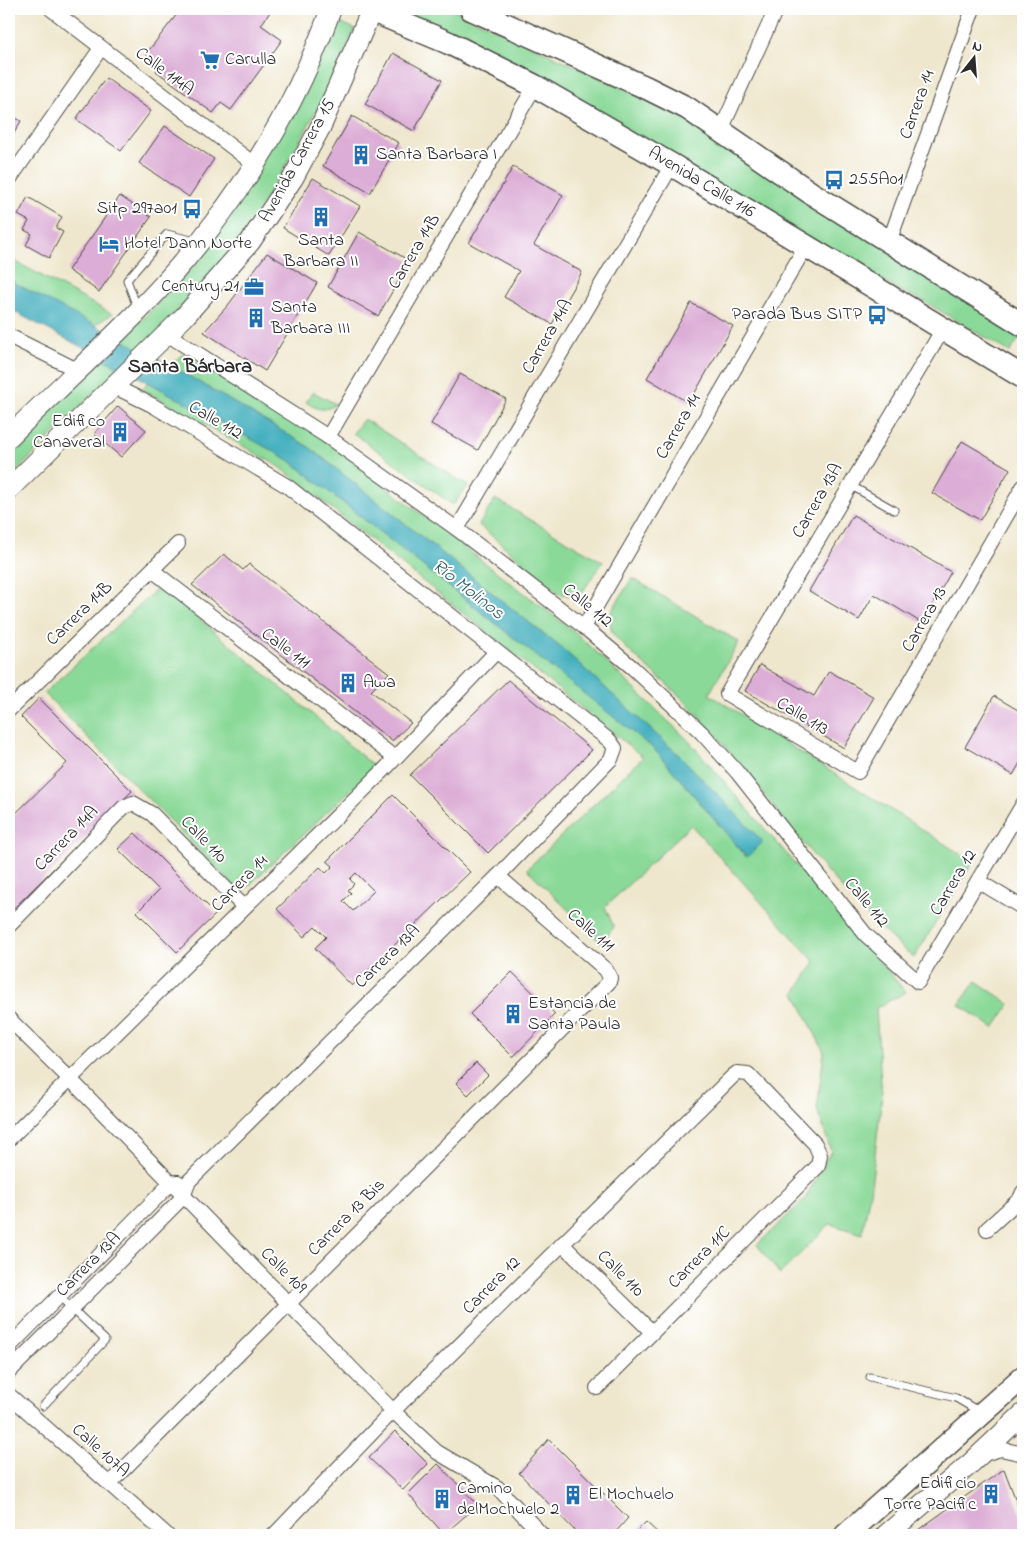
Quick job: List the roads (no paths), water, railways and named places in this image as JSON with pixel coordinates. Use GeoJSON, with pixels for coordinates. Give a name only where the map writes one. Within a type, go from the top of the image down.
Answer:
{"type":"FeatureCollection","features":[{"type":"Feature","properties":{"kind":"main road","name":"Avenida Carrera 15"},"geometry":{"type":"LineString","coordinates":[[9,437],[132,316],[222,213],[254,164],[299,87],[331,9]]}},
{"type":"Feature","properties":{"kind":"main road","name":"Avenida Carrera 15"},"geometry":{"type":"LineString","coordinates":[[9,489],[225,273],[266,220],[321,126],[370,9]]}},
{"type":"Feature","properties":{"kind":"main road","name":"Avenida Calle 116"},"geometry":{"type":"LineString","coordinates":[[370,9],[449,43],[534,86],[672,165],[1023,378]]}},
{"type":"Feature","properties":{"kind":"main road"},"geometry":{"type":"LineString","coordinates":[[471,9],[648,88],[721,130],[811,193],[1023,325]]}},
{"type":"Feature","properties":{"kind":"main road"},"geometry":{"type":"LineString","coordinates":[[857,1535],[989,1416],[1023,1377]]}},
{"type":"Feature","properties":{"kind":"main road"},"geometry":{"type":"LineString","coordinates":[[846,1535],[1023,1387]]}},
{"type":"Feature","properties":{"kind":"main road"},"geometry":{"type":"LineString","coordinates":[[886,1535],[974,1461],[1023,1414]]}},
{"type":"Feature","properties":{"kind":"street"},"geometry":{"type":"LineString","coordinates":[[721,130],[776,9]]}},
{"type":"Feature","properties":{"kind":"street","name":"Carrera 14"},"geometry":{"type":"LineString","coordinates":[[889,242],[973,9]]}},
{"type":"Feature","properties":{"kind":"street","name":"Calle 114A"},"geometry":{"type":"LineString","coordinates":[[55,10],[100,48],[254,164]]}},
{"type":"Feature","properties":{"kind":"street"},"geometry":{"type":"LineString","coordinates":[[9,180],[100,48]]}},
{"type":"Feature","properties":{"kind":"street","name":"Carrera 14B"},"geometry":{"type":"LineString","coordinates":[[328,437],[534,86]]}},
{"type":"Feature","properties":{"kind":"street","name":"Carrera 14A"},"geometry":{"type":"LineString","coordinates":[[458,529],[672,165]]}},
{"type":"Feature","properties":{"kind":"street","name":"Carrera 14"},"geometry":{"type":"LineString","coordinates":[[584,627],[806,246]]}},
{"type":"Feature","properties":{"kind":"street","name":"Carrera 13A"},"geometry":{"type":"LineString","coordinates":[[727,694],[943,329]]}},
{"type":"Feature","properties":{"kind":"street"},"geometry":{"type":"LineString","coordinates":[[9,336],[77,370]]}},
{"type":"Feature","properties":{"kind":"street","name":"Calle 112"},"geometry":{"type":"LineString","coordinates":[[163,337],[328,437],[458,529],[584,627],[633,668],[702,733],[738,772],[866,935],[918,982]]}},
{"type":"Feature","properties":{"kind":"street","name":"Calle 112"},"geometry":{"type":"LineString","coordinates":[[119,381],[152,405],[287,486],[495,653],[610,741],[614,748],[611,759]]}},
{"type":"Feature","properties":{"kind":"street","name":"Carrera 13"},"geometry":{"type":"LineString","coordinates":[[858,772],[1023,487]]}},
{"type":"Feature","properties":{"kind":"street","name":"Carrera 14B"},"geometry":{"type":"LineString","coordinates":[[9,710],[178,544]]}},
{"type":"Feature","properties":{"kind":"street","name":"Calle 111"},"geometry":{"type":"LineString","coordinates":[[152,570],[395,758]]}},
{"type":"Feature","properties":{"kind":"street","name":"Carrera 14"},"geometry":{"type":"LineString","coordinates":[[9,1139],[71,1080],[395,758],[495,653]]}},
{"type":"Feature","properties":{"kind":"street","name":"Calle 113"},"geometry":{"type":"LineString","coordinates":[[727,694],[858,772]]}},
{"type":"Feature","properties":{"kind":"street","name":"Carrera 13A"},"geometry":{"type":"LineString","coordinates":[[9,1372],[183,1197],[189,1180],[498,876],[611,759]]}},
{"type":"Feature","properties":{"kind":"street","name":"Carrera 14A"},"geometry":{"type":"LineString","coordinates":[[9,926],[116,814],[124,807],[133,803]]}},
{"type":"Feature","properties":{"kind":"street","name":"Calle 110"},"geometry":{"type":"LineString","coordinates":[[133,803],[152,814],[244,907]]}},
{"type":"Feature","properties":{"kind":"street","name":"Carrera 12"},"geometry":{"type":"LineString","coordinates":[[918,982],[1023,804]]}},
{"type":"Feature","properties":{"kind":"street","name":"Calle 111"},"geometry":{"type":"LineString","coordinates":[[498,876],[606,970],[610,978]]}},
{"type":"Feature","properties":{"kind":"street"},"geometry":{"type":"LineString","coordinates":[[978,880],[1023,908]]}},
{"type":"Feature","properties":{"kind":"street","name":"Carrera 13 Bis"},"geometry":{"type":"LineString","coordinates":[[109,1484],[606,986],[610,978]]}},
{"type":"Feature","properties":{"kind":"street","name":"Calle 109"},"geometry":{"type":"LineString","coordinates":[[9,1019],[71,1080],[393,1411],[437,1452],[498,1488],[542,1535]]}},
{"type":"Feature","properties":{"kind":"street","name":"Carrera 12"},"geometry":{"type":"LineString","coordinates":[[274,1535],[393,1411],[562,1244],[736,1073],[743,1073]]}},
{"type":"Feature","properties":{"kind":"street","name":"Carrera 11C"},"geometry":{"type":"LineString","coordinates":[[597,1388],[815,1170],[820,1160],[819,1151],[753,1078],[743,1073]]}},
{"type":"Feature","properties":{"kind":"street"},"geometry":{"type":"LineString","coordinates":[[171,1183],[189,1180]]}},
{"type":"Feature","properties":{"kind":"street","name":"Carrera 13A"},"geometry":{"type":"LineString","coordinates":[[9,1347],[171,1183]]}},
{"type":"Feature","properties":{"kind":"street"},"geometry":{"type":"LineString","coordinates":[[987,1229],[1020,1199],[1023,1192]]}},
{"type":"Feature","properties":{"kind":"street","name":"Calle 110"},"geometry":{"type":"LineString","coordinates":[[562,1244],[652,1332]]}},
{"type":"Feature","properties":{"kind":"street","name":"Calle 107A"},"geometry":{"type":"LineString","coordinates":[[9,1395],[167,1535]]}},
{"type":"Feature","properties":{"kind":"street"},"geometry":{"type":"LineString","coordinates":[[974,1461],[1001,1449],[1023,1454]]}},
{"type":"Feature","properties":{"kind":"lane"},"geometry":{"type":"LineString","coordinates":[[132,316],[127,280],[167,234],[198,242]]}},
{"type":"Feature","properties":{"kind":"lane"},"geometry":{"type":"LineString","coordinates":[[849,485],[894,510]]}},
{"type":"Feature","properties":{"kind":"lane"},"geometry":{"type":"LineString","coordinates":[[43,1406],[105,1340],[58,1296]]}},
{"type":"Feature","properties":{"kind":"lane"},"geometry":{"type":"LineString","coordinates":[[870,1377],[956,1398],[989,1416]]}},
{"type":"Feature","properties":{"kind":"water","name":"Río Molinos"},"geometry":{"type":"Polygon","coordinates":[[[9,280],[170,365],[309,447],[565,651],[681,757],[763,842],[747,857],[654,749],[289,460],[148,382],[9,309],[9,280]]]}},
{"type":"Feature","properties":{"kind":"place","name":"Carulla"},"geometry":{"type":"Point","coordinates":[210,60]}},
{"type":"Feature","properties":{"kind":"place","name":"Santa Barbara I"},"geometry":{"type":"Point","coordinates":[361,155]}},
{"type":"Feature","properties":{"kind":"place","name":"255A01"},"geometry":{"type":"Point","coordinates":[834,180]}},
{"type":"Feature","properties":{"kind":"place","name":"Sitp 297a01"},"geometry":{"type":"Point","coordinates":[192,209]}},
{"type":"Feature","properties":{"kind":"place","name":"Santa Barbara II"},"geometry":{"type":"Point","coordinates":[321,217]}},
{"type":"Feature","properties":{"kind":"place","name":"Hotel Dann Norte"},"geometry":{"type":"Point","coordinates":[109,244]}},
{"type":"Feature","properties":{"kind":"place","name":"Century 21"},"geometry":{"type":"Point","coordinates":[254,287]}},
{"type":"Feature","properties":{"kind":"place","name":"Parada Bus SITP"},"geometry":{"type":"Point","coordinates":[877,315]}},
{"type":"Feature","properties":{"kind":"place","name":"Santa Barbara III"},"geometry":{"type":"Point","coordinates":[256,318]}},
{"type":"Feature","properties":{"kind":"place","name":"Edifico Canaveral"},"geometry":{"type":"Point","coordinates":[120,432]}},
{"type":"Feature","properties":{"kind":"place","name":"Awa"},"geometry":{"type":"Point","coordinates":[348,683]}},
{"type":"Feature","properties":{"kind":"place","name":"Estancia de Santa Paula"},"geometry":{"type":"Point","coordinates":[513,1014]}},
{"type":"Feature","properties":{"kind":"place","name":"Edificio Torre Pacific"},"geometry":{"type":"Point","coordinates":[991,1494]}},
{"type":"Feature","properties":{"kind":"place","name":"El Mochuelo"},"geometry":{"type":"Point","coordinates":[573,1495]}},
{"type":"Feature","properties":{"kind":"place","name":"Camino delMochuelo 2"},"geometry":{"type":"Point","coordinates":[442,1499]}},
{"type":"Feature","properties":{"kind":"district","name":"Santa Bárbara"},"geometry":{"type":"Point","coordinates":[190,367]}}]}
